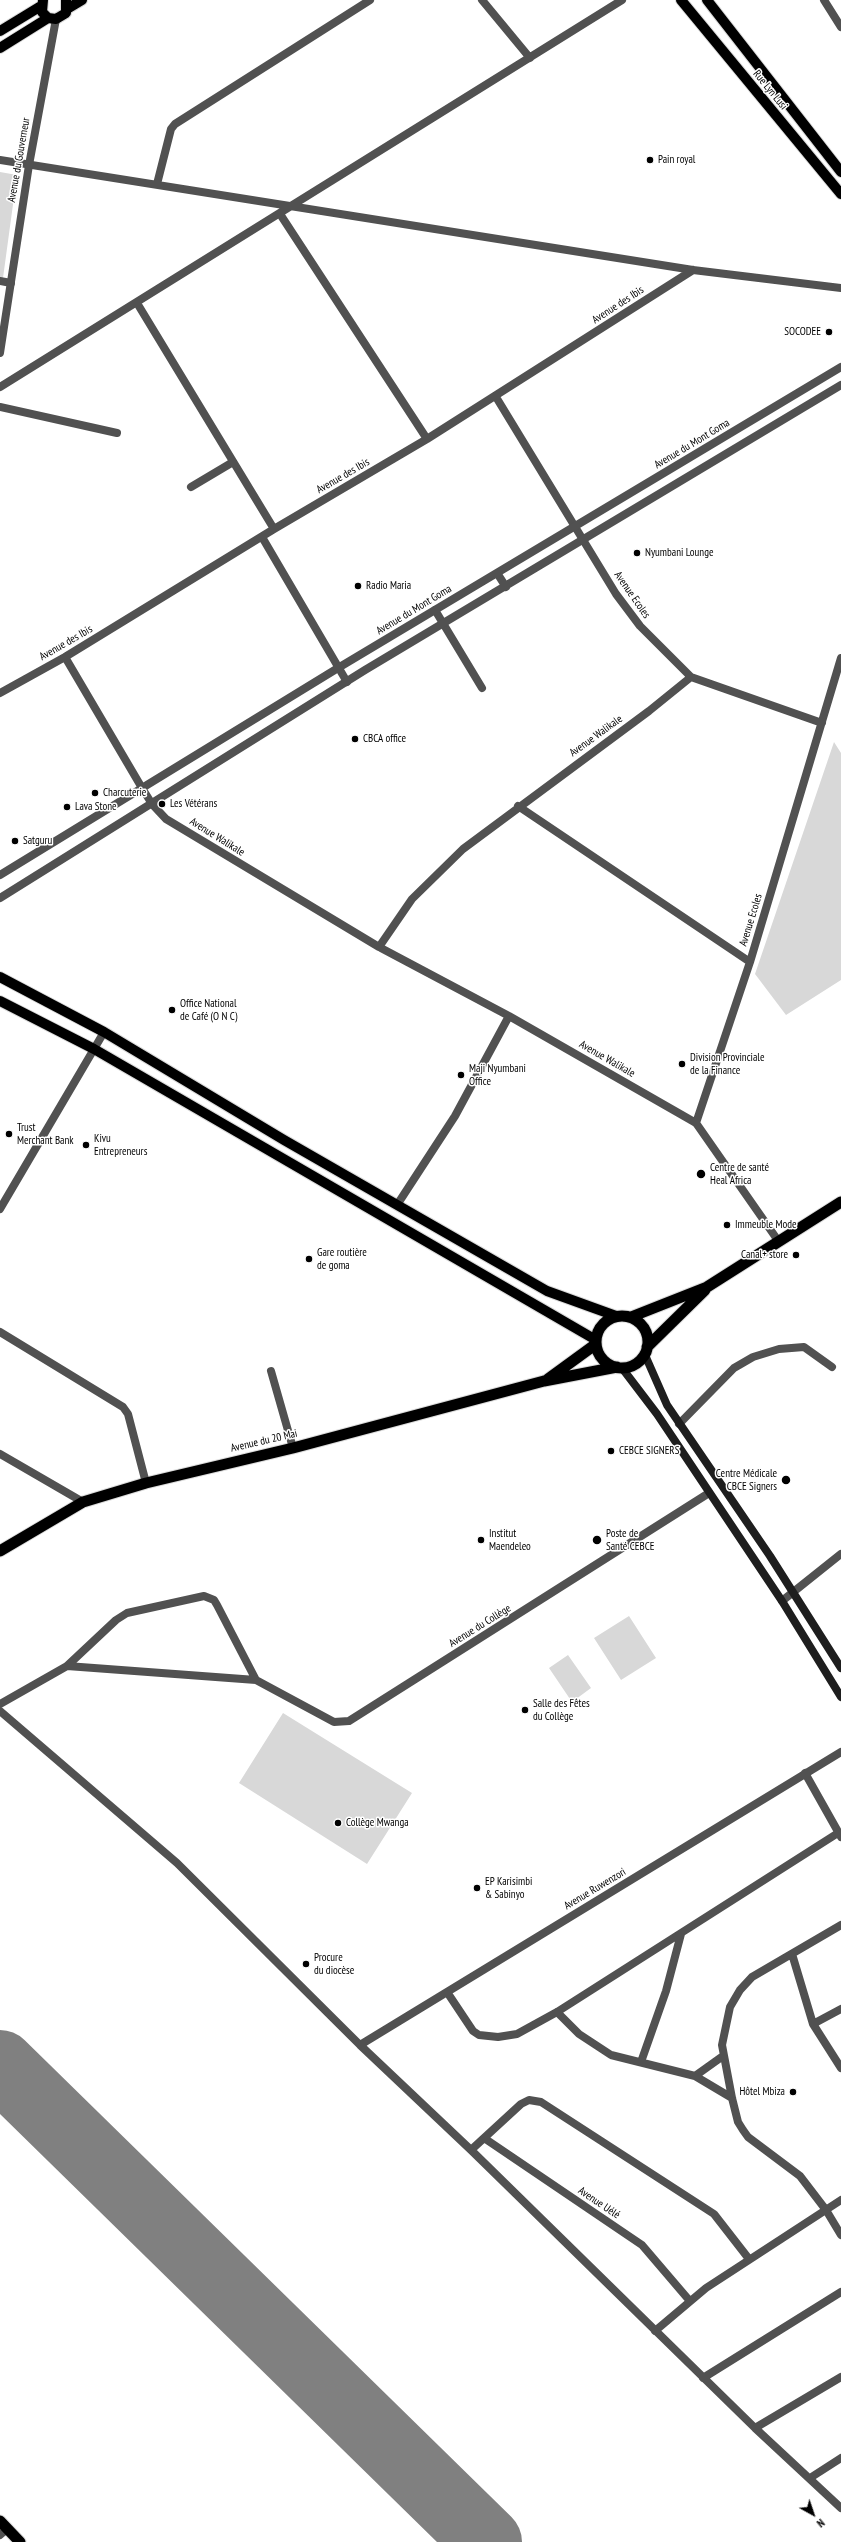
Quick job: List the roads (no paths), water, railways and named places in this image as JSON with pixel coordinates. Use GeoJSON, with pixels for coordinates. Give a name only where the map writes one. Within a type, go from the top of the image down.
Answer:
{"type":"FeatureCollection","features":[{"type":"Feature","properties":{"kind":"highway"},"geometry":{"type":"LineString","coordinates":[[544,1382],[596,1342],[602,1325],[616,1316],[631,1317],[707,1287],[841,1202]]}},
{"type":"Feature","properties":{"kind":"highway"},"geometry":{"type":"LineString","coordinates":[[596,1342],[600,1357],[620,1368],[635,1364],[707,1287]]}},
{"type":"Feature","properties":{"kind":"highway"},"geometry":{"type":"LineString","coordinates":[[631,1317],[638,1321],[646,1333],[646,1351]]}},
{"type":"Feature","properties":{"kind":"highway","name":"Avenue du 20 Mai"},"geometry":{"type":"LineString","coordinates":[[0,1551],[83,1502],[146,1483],[293,1448],[544,1382],[620,1368]]}},
{"type":"Feature","properties":{"kind":"highway"},"geometry":{"type":"LineString","coordinates":[[2,2528],[20,2542]]}},
{"type":"Feature","properties":{"kind":"main road"},"geometry":{"type":"LineString","coordinates":[[0,48],[52,18],[63,16],[66,5],[82,0]]}},
{"type":"Feature","properties":{"kind":"main road","name":"Rue Lyn Lusi"},"geometry":{"type":"LineString","coordinates":[[681,0],[841,194]]}},
{"type":"Feature","properties":{"kind":"main road","name":"Rue Lyn Lusi"},"geometry":{"type":"LineString","coordinates":[[709,1],[841,172]]}},
{"type":"Feature","properties":{"kind":"main road"},"geometry":{"type":"LineString","coordinates":[[42,3],[42,12],[52,18]]}},
{"type":"Feature","properties":{"kind":"main road"},"geometry":{"type":"LineString","coordinates":[[0,32],[42,3]]}},
{"type":"Feature","properties":{"kind":"main road"},"geometry":{"type":"LineString","coordinates":[[0,977],[104,1032],[397,1205],[547,1291],[616,1316]]}},
{"type":"Feature","properties":{"kind":"main road"},"geometry":{"type":"LineString","coordinates":[[0,1001],[94,1049],[596,1342]]}},
{"type":"Feature","properties":{"kind":"main road"},"geometry":{"type":"LineString","coordinates":[[646,1351],[667,1405],[794,1591],[812,1623],[841,1668]]}},
{"type":"Feature","properties":{"kind":"main road"},"geometry":{"type":"LineString","coordinates":[[620,1368],[657,1414],[782,1601],[841,1697]]}},
{"type":"Feature","properties":{"kind":"main road"},"geometry":{"type":"LineString","coordinates":[[801,1632],[812,1623]]}},
{"type":"Feature","properties":{"kind":"street"},"geometry":{"type":"LineString","coordinates":[[157,184],[171,129],[175,124],[370,0]]}},
{"type":"Feature","properties":{"kind":"street"},"geometry":{"type":"LineString","coordinates":[[482,0],[530,58]]}},
{"type":"Feature","properties":{"kind":"street"},"geometry":{"type":"LineString","coordinates":[[0,386],[294,206],[622,0]]}},
{"type":"Feature","properties":{"kind":"street"},"geometry":{"type":"LineString","coordinates":[[824,0],[841,27]]}},
{"type":"Feature","properties":{"kind":"street","name":"Avenue du Gouverneur"},"geometry":{"type":"LineString","coordinates":[[0,353],[52,18]]}},
{"type":"Feature","properties":{"kind":"street"},"geometry":{"type":"LineString","coordinates":[[0,160],[693,270],[841,288]]}},
{"type":"Feature","properties":{"kind":"street"},"geometry":{"type":"LineString","coordinates":[[280,214],[427,439]]}},
{"type":"Feature","properties":{"kind":"street","name":"Avenue des Ibis"},"geometry":{"type":"LineString","coordinates":[[0,693],[65,657],[274,529],[496,397],[693,270]]}},
{"type":"Feature","properties":{"kind":"street"},"geometry":{"type":"LineString","coordinates":[[0,281],[11,283]]}},
{"type":"Feature","properties":{"kind":"street"},"geometry":{"type":"LineString","coordinates":[[137,303],[274,529]]}},
{"type":"Feature","properties":{"kind":"street","name":"Avenue du Mont Goma"},"geometry":{"type":"LineString","coordinates":[[0,875],[338,668],[841,367]]}},
{"type":"Feature","properties":{"kind":"street"},"geometry":{"type":"LineString","coordinates":[[0,898],[347,682],[841,384]]}},
{"type":"Feature","properties":{"kind":"street","name":"Avenue Ecoles"},"geometry":{"type":"LineString","coordinates":[[496,397],[583,540],[632,616],[691,677],[822,723]]}},
{"type":"Feature","properties":{"kind":"street"},"geometry":{"type":"LineString","coordinates":[[0,407],[117,433]]}},
{"type":"Feature","properties":{"kind":"street"},"geometry":{"type":"LineString","coordinates":[[191,487],[233,462]]}},
{"type":"Feature","properties":{"kind":"street"},"geometry":{"type":"LineString","coordinates":[[644,485],[652,498]]}},
{"type":"Feature","properties":{"kind":"street"},"geometry":{"type":"LineString","coordinates":[[262,537],[347,682]]}},
{"type":"Feature","properties":{"kind":"street"},"geometry":{"type":"LineString","coordinates":[[497,573],[506,587]]}},
{"type":"Feature","properties":{"kind":"street"},"geometry":{"type":"LineString","coordinates":[[435,610],[482,688]]}},
{"type":"Feature","properties":{"kind":"street","name":"Avenue Walikale"},"geometry":{"type":"LineString","coordinates":[[65,657],[142,788],[152,804],[166,819],[379,947],[509,1016],[696,1123],[779,1242]]}},
{"type":"Feature","properties":{"kind":"street","name":"Avenue Ecoles"},"geometry":{"type":"LineString","coordinates":[[696,1123],[750,962],[841,658]]}},
{"type":"Feature","properties":{"kind":"street","name":"Avenue Walikale"},"geometry":{"type":"LineString","coordinates":[[379,947],[412,899],[463,849],[518,806],[649,711],[691,677]]}},
{"type":"Feature","properties":{"kind":"street"},"geometry":{"type":"LineString","coordinates":[[518,806],[750,962]]}},
{"type":"Feature","properties":{"kind":"street"},"geometry":{"type":"LineString","coordinates":[[397,1205],[455,1116],[509,1016]]}},
{"type":"Feature","properties":{"kind":"street"},"geometry":{"type":"LineString","coordinates":[[0,1209],[104,1032]]}},
{"type":"Feature","properties":{"kind":"street"},"geometry":{"type":"LineString","coordinates":[[0,1332],[123,1407],[128,1414],[146,1483]]}},
{"type":"Feature","properties":{"kind":"street"},"geometry":{"type":"LineString","coordinates":[[679,1424],[734,1368],[753,1357],[779,1349],[804,1347],[832,1367]]}},
{"type":"Feature","properties":{"kind":"street"},"geometry":{"type":"LineString","coordinates":[[271,1371],[293,1448]]}},
{"type":"Feature","properties":{"kind":"street"},"geometry":{"type":"LineString","coordinates":[[0,1454],[83,1502]]}},
{"type":"Feature","properties":{"kind":"street","name":"Avenue du Collège"},"geometry":{"type":"LineString","coordinates":[[256,1680],[334,1722],[349,1721],[709,1493]]}},
{"type":"Feature","properties":{"kind":"street"},"geometry":{"type":"LineString","coordinates":[[782,1601],[841,1554]]}},
{"type":"Feature","properties":{"kind":"street"},"geometry":{"type":"LineString","coordinates":[[0,1704],[67,1666],[116,1620],[127,1613],[204,1596],[217,1605],[256,1680]]}},
{"type":"Feature","properties":{"kind":"street"},"geometry":{"type":"LineString","coordinates":[[67,1666],[256,1680]]}},
{"type":"Feature","properties":{"kind":"street"},"geometry":{"type":"LineString","coordinates":[[0,1711],[178,1863],[360,2045],[471,2150],[703,2378],[841,2508]]}},
{"type":"Feature","properties":{"kind":"street","name":"Avenue Ruwenzori"},"geometry":{"type":"LineString","coordinates":[[360,2045],[841,1752]]}},
{"type":"Feature","properties":{"kind":"street"},"geometry":{"type":"LineString","coordinates":[[446,1992],[473,2031],[487,2037],[517,2034],[557,2012],[840,1836],[805,1774]]}},
{"type":"Feature","properties":{"kind":"street"},"geometry":{"type":"LineString","coordinates":[[841,1925],[752,1977],[740,1990],[730,2007],[725,2026],[723,2056],[738,2122],[748,2137],[795,2172],[826,2210],[841,2235]]}},
{"type":"Feature","properties":{"kind":"street"},"geometry":{"type":"LineString","coordinates":[[641,2062],[666,1991],[682,1934]]}},
{"type":"Feature","properties":{"kind":"street"},"geometry":{"type":"LineString","coordinates":[[792,1954],[813,2024],[841,2068]]}},
{"type":"Feature","properties":{"kind":"street"},"geometry":{"type":"LineString","coordinates":[[813,2024],[841,2009]]}},
{"type":"Feature","properties":{"kind":"street"},"geometry":{"type":"LineString","coordinates":[[557,2012],[579,2034],[598,2048],[611,2055],[695,2076],[732,2098]]}},
{"type":"Feature","properties":{"kind":"street"},"geometry":{"type":"LineString","coordinates":[[695,2076],[723,2056]]}},
{"type":"Feature","properties":{"kind":"street"},"geometry":{"type":"LineString","coordinates":[[471,2150],[521,2104],[529,2100],[541,2102],[714,2214],[749,2258]]}},
{"type":"Feature","properties":{"kind":"street","name":"Avenue Uélé"},"geometry":{"type":"LineString","coordinates":[[484,2138],[642,2245],[689,2300]]}},
{"type":"Feature","properties":{"kind":"street"},"geometry":{"type":"LineString","coordinates":[[655,2331],[689,2300],[749,2258],[841,2200]]}},
{"type":"Feature","properties":{"kind":"street"},"geometry":{"type":"LineString","coordinates":[[703,2378],[841,2292]]}},
{"type":"Feature","properties":{"kind":"street"},"geometry":{"type":"LineString","coordinates":[[755,2428],[841,2377]]}},
{"type":"Feature","properties":{"kind":"street"},"geometry":{"type":"LineString","coordinates":[[810,2478],[841,2458]]}},
{"type":"Feature","properties":{"kind":"place","name":"Pain royal"},"geometry":{"type":"Point","coordinates":[650,160]}},
{"type":"Feature","properties":{"kind":"place","name":"SOCODEE"},"geometry":{"type":"Point","coordinates":[829,332]}},
{"type":"Feature","properties":{"kind":"place","name":"Nyumbani Lounge"},"geometry":{"type":"Point","coordinates":[637,553]}},
{"type":"Feature","properties":{"kind":"place","name":"Radio Maria"},"geometry":{"type":"Point","coordinates":[358,586]}},
{"type":"Feature","properties":{"kind":"place","name":"CBCA office"},"geometry":{"type":"Point","coordinates":[355,739]}},
{"type":"Feature","properties":{"kind":"place","name":"Charcuterie"},"geometry":{"type":"Point","coordinates":[95,793]}},
{"type":"Feature","properties":{"kind":"place","name":"Les Vétérans"},"geometry":{"type":"Point","coordinates":[162,804]}},
{"type":"Feature","properties":{"kind":"place","name":"Lava Stone"},"geometry":{"type":"Point","coordinates":[67,807]}},
{"type":"Feature","properties":{"kind":"place","name":"Satguru"},"geometry":{"type":"Point","coordinates":[15,841]}},
{"type":"Feature","properties":{"kind":"place","name":"Office National de Café (O N C)"},"geometry":{"type":"Point","coordinates":[172,1010]}},
{"type":"Feature","properties":{"kind":"place","name":"Division Provinciale de la Finance"},"geometry":{"type":"Point","coordinates":[682,1064]}},
{"type":"Feature","properties":{"kind":"place","name":"Maji Nyumbani Office"},"geometry":{"type":"Point","coordinates":[461,1075]}},
{"type":"Feature","properties":{"kind":"place","name":"Trust Merchant Bank"},"geometry":{"type":"Point","coordinates":[9,1134]}},
{"type":"Feature","properties":{"kind":"place","name":"Kivu Entrepreneurs"},"geometry":{"type":"Point","coordinates":[86,1145]}},
{"type":"Feature","properties":{"kind":"place","name":"Centre de santé Heal Africa"},"geometry":{"type":"Point","coordinates":[701,1174]}},
{"type":"Feature","properties":{"kind":"place","name":"Immeuble Mode"},"geometry":{"type":"Point","coordinates":[727,1225]}},
{"type":"Feature","properties":{"kind":"place","name":"Canal+ store"},"geometry":{"type":"Point","coordinates":[796,1255]}},
{"type":"Feature","properties":{"kind":"place","name":"Gare routière de goma"},"geometry":{"type":"Point","coordinates":[309,1259]}},
{"type":"Feature","properties":{"kind":"place","name":"CEBCE SIGNERS"},"geometry":{"type":"Point","coordinates":[611,1451]}},
{"type":"Feature","properties":{"kind":"place","name":"Centre Médicale CBCE Signers"},"geometry":{"type":"Point","coordinates":[786,1480]}},
{"type":"Feature","properties":{"kind":"place","name":"Institut Maendeleo"},"geometry":{"type":"Point","coordinates":[481,1540]}},
{"type":"Feature","properties":{"kind":"place","name":"Poste de Santé CEBCE"},"geometry":{"type":"Point","coordinates":[597,1540]}},
{"type":"Feature","properties":{"kind":"place","name":"Salle des Fêtes du Collège"},"geometry":{"type":"Point","coordinates":[525,1710]}},
{"type":"Feature","properties":{"kind":"place","name":"Collège Mwanga"},"geometry":{"type":"Point","coordinates":[338,1823]}},
{"type":"Feature","properties":{"kind":"place","name":"EP Karisimbi & Sabinyo"},"geometry":{"type":"Point","coordinates":[477,1888]}},
{"type":"Feature","properties":{"kind":"place","name":"Procure du diocèse"},"geometry":{"type":"Point","coordinates":[306,1964]}},
{"type":"Feature","properties":{"kind":"place","name":"Hôtel Mbiza"},"geometry":{"type":"Point","coordinates":[793,2092]}}]}
